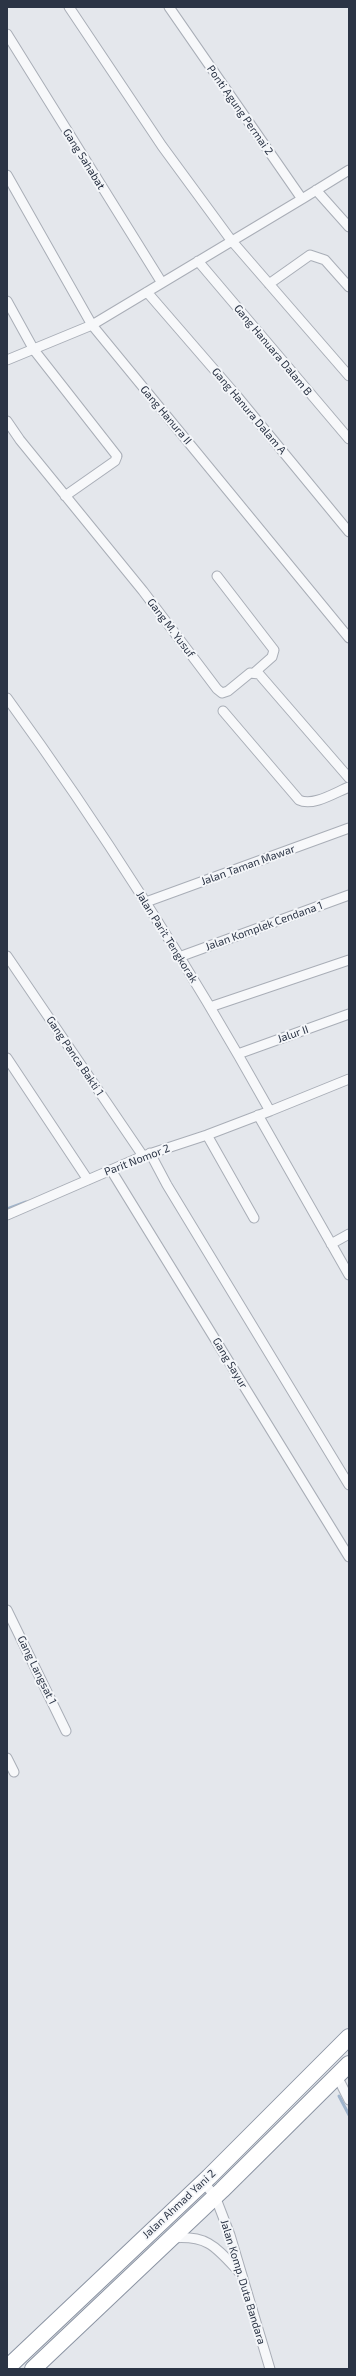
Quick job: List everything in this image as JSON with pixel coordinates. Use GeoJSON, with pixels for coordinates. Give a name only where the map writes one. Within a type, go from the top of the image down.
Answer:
{"type":"FeatureCollection","features":[{"type":"Feature","properties":{"kind":"highway","name":"Jalan Ahmad Yani 2"},"geometry":{"type":"LineString","coordinates":[[7,2368],[203,2182],[349,2037]]}},
{"type":"Feature","properties":{"kind":"highway","name":"Jalan Ahmad Yani 2"},"geometry":{"type":"LineString","coordinates":[[33,2369],[215,2196],[349,2064]]}},
{"type":"Feature","properties":{"kind":"street"},"geometry":{"type":"LineString","coordinates":[[69,7],[162,146],[231,240],[349,376]]}},
{"type":"Feature","properties":{"kind":"street","name":"Ponti Agung Permai 2"},"geometry":{"type":"LineString","coordinates":[[169,7],[302,199]]}},
{"type":"Feature","properties":{"kind":"street","name":"Gang Sahabat"},"geometry":{"type":"LineString","coordinates":[[7,34],[162,283]]}},
{"type":"Feature","properties":{"kind":"street"},"geometry":{"type":"LineString","coordinates":[[8,360],[92,325],[349,170]]}},
{"type":"Feature","properties":{"kind":"street","name":"Gang Hanura II"},"geometry":{"type":"LineString","coordinates":[[7,175],[92,325],[349,638]]}},
{"type":"Feature","properties":{"kind":"street"},"geometry":{"type":"LineString","coordinates":[[316,190],[349,227]]}},
{"type":"Feature","properties":{"kind":"street"},"geometry":{"type":"LineString","coordinates":[[269,284],[310,255],[325,260],[349,287]]}},
{"type":"Feature","properties":{"kind":"street","name":"Gang Hanuara Dalam B"},"geometry":{"type":"LineString","coordinates":[[198,261],[349,439]]}},
{"type":"Feature","properties":{"kind":"street","name":"Gang Hanura Dalam A"},"geometry":{"type":"LineString","coordinates":[[147,292],[237,396],[349,532]]}},
{"type":"Feature","properties":{"kind":"street"},"geometry":{"type":"LineString","coordinates":[[7,301],[34,350],[117,456],[115,460],[65,496]]}},
{"type":"Feature","properties":{"kind":"street","name":"Gang M. Yusuf"},"geometry":{"type":"LineString","coordinates":[[7,421],[65,496],[143,591],[217,689],[222,693],[228,691],[250,673],[255,672]]}},
{"type":"Feature","properties":{"kind":"street"},"geometry":{"type":"LineString","coordinates":[[217,576],[274,650],[272,657],[255,672],[259,674],[349,778]]}},
{"type":"Feature","properties":{"kind":"street","name":"Jalan Parit Tengkorak"},"geometry":{"type":"LineString","coordinates":[[7,698],[11,711],[146,902],[238,1054],[270,1111]]}},
{"type":"Feature","properties":{"kind":"street"},"geometry":{"type":"LineString","coordinates":[[222,711],[299,800],[304,803],[311,802],[349,787]]}},
{"type":"Feature","properties":{"kind":"street","name":"Jalan Taman Mawar"},"geometry":{"type":"LineString","coordinates":[[146,902],[349,828]]}},
{"type":"Feature","properties":{"kind":"street","name":"Jalan Komplek Cendana 1"},"geometry":{"type":"LineString","coordinates":[[180,957],[349,895]]}},
{"type":"Feature","properties":{"kind":"street","name":"Gang Panca Bakti 1"},"geometry":{"type":"LineString","coordinates":[[7,956],[167,1185],[349,1485]]}},
{"type":"Feature","properties":{"kind":"street"},"geometry":{"type":"LineString","coordinates":[[210,1007],[349,960]]}},
{"type":"Feature","properties":{"kind":"street","name":"Jalur II"},"geometry":{"type":"LineString","coordinates":[[238,1054],[349,1014]]}},
{"type":"Feature","properties":{"kind":"street"},"geometry":{"type":"LineString","coordinates":[[7,1058],[88,1180]]}},
{"type":"Feature","properties":{"kind":"street"},"geometry":{"type":"LineString","coordinates":[[270,1111],[349,1079]]}},
{"type":"Feature","properties":{"kind":"street","name":"Parit Nomor 2"},"geometry":{"type":"LineString","coordinates":[[7,1215],[146,1155],[207,1135],[270,1111]]}},
{"type":"Feature","properties":{"kind":"street"},"geometry":{"type":"LineString","coordinates":[[258,1115],[349,1275]]}},
{"type":"Feature","properties":{"kind":"street"},"geometry":{"type":"LineString","coordinates":[[207,1135],[254,1218]]}},
{"type":"Feature","properties":{"kind":"street","name":"Gang Sayur"},"geometry":{"type":"LineString","coordinates":[[111,1170],[349,1557]]}},
{"type":"Feature","properties":{"kind":"street"},"geometry":{"type":"LineString","coordinates":[[331,1244],[349,1234]]}},
{"type":"Feature","properties":{"kind":"street","name":"Gang Langsat 1"},"geometry":{"type":"LineString","coordinates":[[7,1610],[66,1731]]}},
{"type":"Feature","properties":{"kind":"street"},"geometry":{"type":"LineString","coordinates":[[7,1758],[14,1772]]}},
{"type":"Feature","properties":{"kind":"street"},"geometry":{"type":"LineString","coordinates":[[337,2076],[349,2100]]}},
{"type":"Feature","properties":{"kind":"street"},"geometry":{"type":"LineString","coordinates":[[203,2182],[215,2196]]}},
{"type":"Feature","properties":{"kind":"street","name":"Jalan Komp. Duta Bandara"},"geometry":{"type":"LineString","coordinates":[[215,2196],[230,2236],[270,2369]]}},
{"type":"Feature","properties":{"kind":"street"},"geometry":{"type":"LineString","coordinates":[[170,2239],[190,2237],[205,2240],[240,2272]]}},
{"type":"Feature","properties":{"kind":"waterway"},"geometry":{"type":"LineString","coordinates":[[7,1209],[26,1202]]}},
{"type":"Feature","properties":{"kind":"waterway"},"geometry":{"type":"LineString","coordinates":[[339,2096],[349,2115]]}}]}
